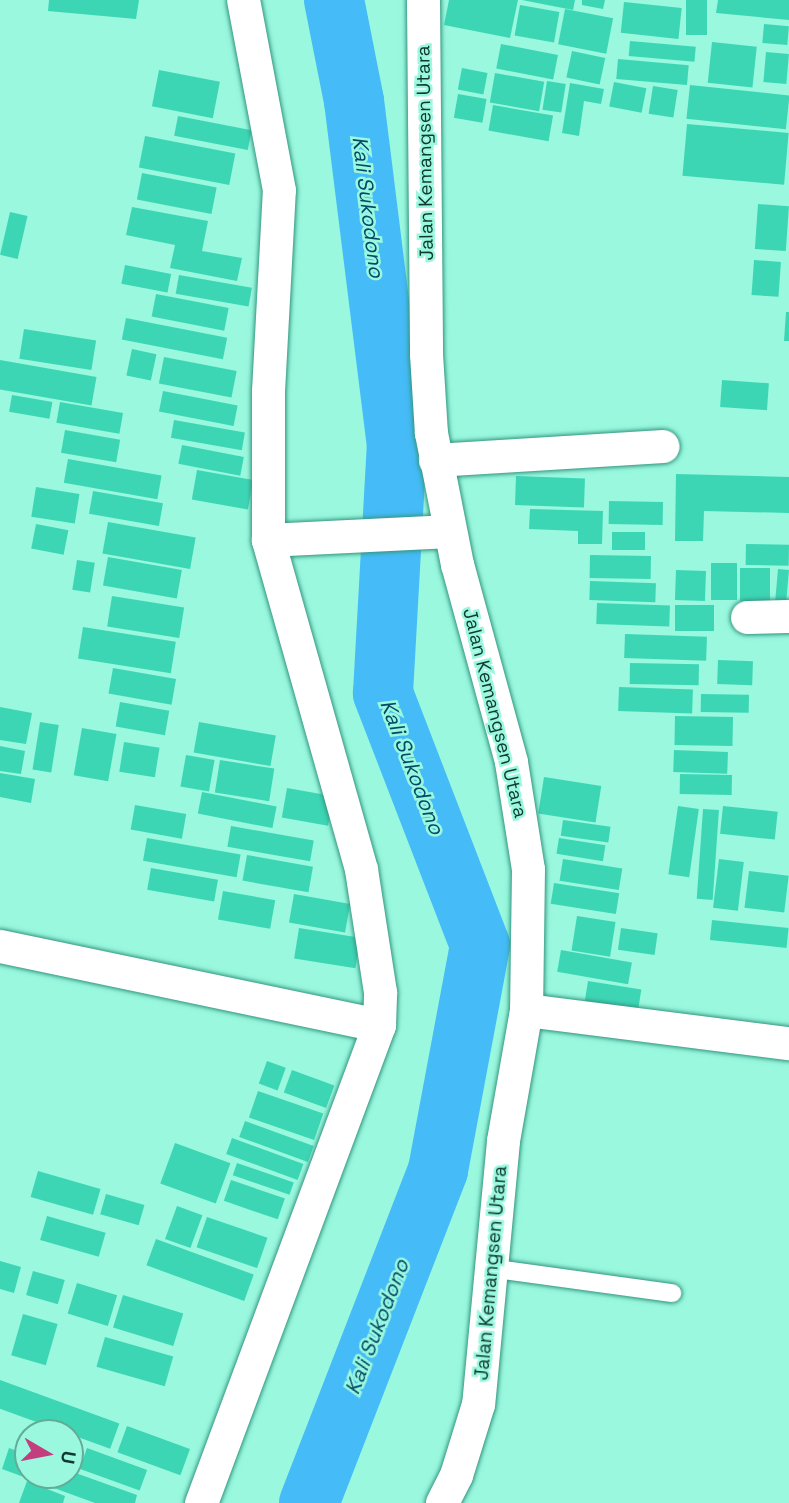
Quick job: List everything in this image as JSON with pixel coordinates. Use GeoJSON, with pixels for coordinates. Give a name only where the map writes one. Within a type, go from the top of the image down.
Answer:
{"type":"FeatureCollection","features":[{"type":"Feature","properties":{"kind":"street"},"geometry":{"type":"LineString","coordinates":[[201,1503],[379,1025],[380,992],[361,869],[268,540],[268,391],[279,190],[243,0]]}},
{"type":"Feature","properties":{"kind":"street","name":"Jalan Kemangsen Utara"},"geometry":{"type":"LineString","coordinates":[[423,0],[425,354],[435,460],[435,532],[523,825],[528,869],[526,1010],[503,1142],[478,1404],[456,1475],[442,1503]]}},
{"type":"Feature","properties":{"kind":"street"},"geometry":{"type":"LineString","coordinates":[[435,460],[663,446]]}},
{"type":"Feature","properties":{"kind":"street"},"geometry":{"type":"LineString","coordinates":[[268,540],[435,532]]}},
{"type":"Feature","properties":{"kind":"street"},"geometry":{"type":"LineString","coordinates":[[747,617],[789,616]]}},
{"type":"Feature","properties":{"kind":"street"},"geometry":{"type":"LineString","coordinates":[[0,946],[379,1025]]}},
{"type":"Feature","properties":{"kind":"street"},"geometry":{"type":"LineString","coordinates":[[526,1010],[789,1043]]}},
{"type":"Feature","properties":{"kind":"lane"},"geometry":{"type":"LineString","coordinates":[[489,1268],[672,1293]]}},
{"type":"Feature","properties":{"kind":"building"},"geometry":{"type":"Polygon","coordinates":[[[49,0],[139,0],[136,19],[48,11],[49,0]]]}},
{"type":"Feature","properties":{"kind":"building"},"geometry":{"type":"Polygon","coordinates":[[[449,0],[518,0],[510,38],[444,25],[449,0]]]}},
{"type":"Feature","properties":{"kind":"building"},"geometry":{"type":"Polygon","coordinates":[[[522,0],[575,0],[573,10],[522,0]]]}},
{"type":"Feature","properties":{"kind":"building"},"geometry":{"type":"Polygon","coordinates":[[[582,0],[605,0],[603,9],[582,5],[582,0]]]}},
{"type":"Feature","properties":{"kind":"building"},"geometry":{"type":"Polygon","coordinates":[[[686,0],[707,0],[707,35],[686,35],[686,0]]]}},
{"type":"Feature","properties":{"kind":"building"},"geometry":{"type":"Polygon","coordinates":[[[718,0],[789,0],[789,20],[716,13],[718,0]]]}},
{"type":"Feature","properties":{"kind":"building"},"geometry":{"type":"Polygon","coordinates":[[[624,2],[682,8],[678,39],[621,33],[624,2]]]}},
{"type":"Feature","properties":{"kind":"building"},"geometry":{"type":"Polygon","coordinates":[[[520,5],[559,12],[554,42],[515,36],[520,5]]]}},
{"type":"Feature","properties":{"kind":"building"},"geometry":{"type":"Polygon","coordinates":[[[565,9],[613,18],[606,54],[558,44],[565,9]]]}},
{"type":"Feature","properties":{"kind":"building"},"geometry":{"type":"Polygon","coordinates":[[[764,24],[789,26],[787,45],[762,43],[764,24]]]}},
{"type":"Feature","properties":{"kind":"building"},"geometry":{"type":"Polygon","coordinates":[[[630,41],[696,47],[694,62],[629,56],[630,41]]]}},
{"type":"Feature","properties":{"kind":"building"},"geometry":{"type":"Polygon","coordinates":[[[712,42],[757,47],[752,87],[708,83],[712,42]]]}},
{"type":"Feature","properties":{"kind":"building"},"geometry":{"type":"Polygon","coordinates":[[[501,44],[558,55],[553,80],[496,69],[501,44]]]}},
{"type":"Feature","properties":{"kind":"building"},"geometry":{"type":"Polygon","coordinates":[[[572,51],[605,58],[600,84],[566,77],[572,51]]]}},
{"type":"Feature","properties":{"kind":"building"},"geometry":{"type":"Polygon","coordinates":[[[766,52],[789,54],[786,84],[763,82],[766,52]]]}},
{"type":"Feature","properties":{"kind":"building"},"geometry":{"type":"Polygon","coordinates":[[[618,59],[689,65],[687,85],[616,79],[618,59]]]}},
{"type":"Feature","properties":{"kind":"building"},"geometry":{"type":"Polygon","coordinates":[[[462,68],[488,73],[483,95],[458,90],[462,68]]]}},
{"type":"Feature","properties":{"kind":"building"},"geometry":{"type":"Polygon","coordinates":[[[159,70],[220,82],[213,118],[152,106],[159,70]]]}},
{"type":"Feature","properties":{"kind":"building"},"geometry":{"type":"Polygon","coordinates":[[[495,73],[544,82],[539,111],[490,103],[495,73]]]}},
{"type":"Feature","properties":{"kind":"building"},"geometry":{"type":"Polygon","coordinates":[[[547,81],[566,84],[561,113],[542,110],[547,81]]]}},
{"type":"Feature","properties":{"kind":"building"},"geometry":{"type":"Polygon","coordinates":[[[614,82],[646,88],[642,113],[609,107],[614,82]]]}},
{"type":"Feature","properties":{"kind":"building"},"geometry":{"type":"Polygon","coordinates":[[[570,83],[604,89],[601,104],[584,101],[579,136],[562,133],[570,83]]]}},
{"type":"Feature","properties":{"kind":"building"},"geometry":{"type":"Polygon","coordinates":[[[690,85],[789,95],[786,129],[686,119],[690,85]]]}},
{"type":"Feature","properties":{"kind":"building"},"geometry":{"type":"Polygon","coordinates":[[[653,86],[678,90],[673,118],[649,114],[653,86]]]}},
{"type":"Feature","properties":{"kind":"building"},"geometry":{"type":"Polygon","coordinates":[[[458,94],[487,99],[482,123],[454,118],[458,94]]]}},
{"type":"Feature","properties":{"kind":"building"},"geometry":{"type":"Polygon","coordinates":[[[493,105],[553,116],[549,141],[488,131],[493,105]]]}},
{"type":"Feature","properties":{"kind":"building"},"geometry":{"type":"Polygon","coordinates":[[[178,116],[252,130],[248,150],[174,136],[178,116]]]}},
{"type":"Feature","properties":{"kind":"building"},"geometry":{"type":"Polygon","coordinates":[[[687,124],[789,133],[784,185],[682,176],[687,124]]]}},
{"type":"Feature","properties":{"kind":"building"},"geometry":{"type":"Polygon","coordinates":[[[145,136],[235,154],[229,185],[139,167],[145,136]]]}},
{"type":"Feature","properties":{"kind":"building"},"geometry":{"type":"Polygon","coordinates":[[[142,173],[217,188],[211,214],[137,200],[142,173]]]}},
{"type":"Feature","properties":{"kind":"building"},"geometry":{"type":"Polygon","coordinates":[[[758,204],[789,206],[786,251],[755,249],[758,204]]]}},
{"type":"Feature","properties":{"kind":"building"},"geometry":{"type":"Polygon","coordinates":[[[132,207],[208,221],[202,251],[242,258],[237,281],[170,268],[175,245],[126,235],[132,207]]]}},
{"type":"Feature","properties":{"kind":"building"},"geometry":{"type":"Polygon","coordinates":[[[10,212],[28,216],[18,259],[0,255],[10,212]]]}},
{"type":"Feature","properties":{"kind":"building"},"geometry":{"type":"Polygon","coordinates":[[[754,260],[781,262],[778,297],[752,295],[754,260]]]}},
{"type":"Feature","properties":{"kind":"building"},"geometry":{"type":"Polygon","coordinates":[[[125,265],[171,274],[168,293],[121,284],[125,265]]]}},
{"type":"Feature","properties":{"kind":"building"},"geometry":{"type":"Polygon","coordinates":[[[179,275],[252,288],[249,307],[176,294],[179,275]]]}},
{"type":"Feature","properties":{"kind":"building"},"geometry":{"type":"Polygon","coordinates":[[[156,294],[229,308],[224,331],[152,317],[156,294]]]}},
{"type":"Feature","properties":{"kind":"building"},"geometry":{"type":"Polygon","coordinates":[[[786,312],[789,312],[789,341],[784,341],[786,312]]]}},
{"type":"Feature","properties":{"kind":"building"},"geometry":{"type":"Polygon","coordinates":[[[126,318],[227,338],[223,359],[122,340],[126,318]]]}},
{"type":"Feature","properties":{"kind":"building"},"geometry":{"type":"Polygon","coordinates":[[[24,329],[96,340],[91,370],[19,359],[24,329]]]}},
{"type":"Feature","properties":{"kind":"building"},"geometry":{"type":"Polygon","coordinates":[[[132,349],[156,354],[151,381],[126,375],[132,349]]]}},
{"type":"Feature","properties":{"kind":"building"},"geometry":{"type":"Polygon","coordinates":[[[164,357],[237,371],[231,398],[159,384],[164,357]]]}},
{"type":"Feature","properties":{"kind":"building"},"geometry":{"type":"Polygon","coordinates":[[[0,360],[97,377],[91,406],[0,389],[0,360]]]}},
{"type":"Feature","properties":{"kind":"building"},"geometry":{"type":"Polygon","coordinates":[[[722,380],[769,383],[767,410],[720,407],[722,380]]]}},
{"type":"Feature","properties":{"kind":"building"},"geometry":{"type":"Polygon","coordinates":[[[163,391],[238,406],[234,426],[159,412],[163,391]]]}},
{"type":"Feature","properties":{"kind":"building"},"geometry":{"type":"Polygon","coordinates":[[[12,395],[52,402],[49,419],[9,412],[12,395]]]}},
{"type":"Feature","properties":{"kind":"building"},"geometry":{"type":"Polygon","coordinates":[[[60,402],[123,413],[119,434],[56,423],[60,402]]]}},
{"type":"Feature","properties":{"kind":"building"},"geometry":{"type":"Polygon","coordinates":[[[174,420],[245,433],[242,450],[171,438],[174,420]]]}},
{"type":"Feature","properties":{"kind":"building"},"geometry":{"type":"Polygon","coordinates":[[[65,430],[120,440],[116,462],[61,453],[65,430]]]}},
{"type":"Feature","properties":{"kind":"building"},"geometry":{"type":"Polygon","coordinates":[[[182,445],[244,457],[240,476],[178,464],[182,445]]]}},
{"type":"Feature","properties":{"kind":"building"},"geometry":{"type":"Polygon","coordinates":[[[68,459],[162,475],[157,499],[64,483],[68,459]]]}},
{"type":"Feature","properties":{"kind":"building"},"geometry":{"type":"Polygon","coordinates":[[[197,470],[253,480],[248,509],[192,500],[197,470]]]}},
{"type":"Feature","properties":{"kind":"building"},"geometry":{"type":"Polygon","coordinates":[[[676,474],[789,477],[789,513],[704,511],[703,541],[675,541],[676,474]]]}},
{"type":"Feature","properties":{"kind":"building"},"geometry":{"type":"Polygon","coordinates":[[[516,476],[585,478],[584,507],[515,505],[516,476]]]}},
{"type":"Feature","properties":{"kind":"building"},"geometry":{"type":"Polygon","coordinates":[[[36,487],[79,494],[75,524],[31,517],[36,487]]]}},
{"type":"Feature","properties":{"kind":"building"},"geometry":{"type":"Polygon","coordinates":[[[93,491],[163,503],[159,526],[89,514],[93,491]]]}},
{"type":"Feature","properties":{"kind":"building"},"geometry":{"type":"Polygon","coordinates":[[[609,501],[663,502],[663,525],[609,524],[609,501]]]}},
{"type":"Feature","properties":{"kind":"building"},"geometry":{"type":"Polygon","coordinates":[[[530,509],[603,511],[602,544],[578,544],[578,531],[529,529],[530,509]]]}},
{"type":"Feature","properties":{"kind":"building"},"geometry":{"type":"Polygon","coordinates":[[[108,522],[196,537],[190,569],[102,554],[108,522]]]}},
{"type":"Feature","properties":{"kind":"building"},"geometry":{"type":"Polygon","coordinates":[[[36,524],[68,530],[64,555],[31,549],[36,524]]]}},
{"type":"Feature","properties":{"kind":"building"},"geometry":{"type":"Polygon","coordinates":[[[612,532],[645,532],[645,550],[612,550],[612,532]]]}},
{"type":"Feature","properties":{"kind":"building"},"geometry":{"type":"Polygon","coordinates":[[[746,544],[789,545],[789,566],[746,565],[746,544]]]}},
{"type":"Feature","properties":{"kind":"building"},"geometry":{"type":"Polygon","coordinates":[[[590,555],[651,556],[651,579],[590,578],[590,555]]]}},
{"type":"Feature","properties":{"kind":"building"},"geometry":{"type":"Polygon","coordinates":[[[108,557],[182,570],[177,599],[103,586],[108,557]]]}},
{"type":"Feature","properties":{"kind":"building"},"geometry":{"type":"Polygon","coordinates":[[[77,560],[95,563],[90,592],[72,590],[77,560]]]}},
{"type":"Feature","properties":{"kind":"building"},"geometry":{"type":"Polygon","coordinates":[[[711,563],[737,563],[737,600],[711,600],[711,563]]]}},
{"type":"Feature","properties":{"kind":"building"},"geometry":{"type":"Polygon","coordinates":[[[740,568],[770,568],[770,601],[740,601],[740,568]]]}},
{"type":"Feature","properties":{"kind":"building"},"geometry":{"type":"Polygon","coordinates":[[[778,569],[789,570],[786,609],[775,608],[778,569]]]}},
{"type":"Feature","properties":{"kind":"building"},"geometry":{"type":"Polygon","coordinates":[[[676,570],[706,571],[705,601],[675,600],[676,570]]]}},
{"type":"Feature","properties":{"kind":"building"},"geometry":{"type":"Polygon","coordinates":[[[590,581],[656,583],[655,602],[589,600],[590,581]]]}},
{"type":"Feature","properties":{"kind":"building"},"geometry":{"type":"Polygon","coordinates":[[[112,596],[184,607],[179,638],[107,627],[112,596]]]}},
{"type":"Feature","properties":{"kind":"building"},"geometry":{"type":"Polygon","coordinates":[[[597,603],[670,606],[669,627],[596,624],[597,603]]]}},
{"type":"Feature","properties":{"kind":"building"},"geometry":{"type":"Polygon","coordinates":[[[675,605],[714,605],[714,631],[675,631],[675,605]]]}},
{"type":"Feature","properties":{"kind":"building"},"geometry":{"type":"Polygon","coordinates":[[[83,627],[176,642],[171,673],[78,659],[83,627]]]}},
{"type":"Feature","properties":{"kind":"building"},"geometry":{"type":"Polygon","coordinates":[[[625,634],[707,637],[706,661],[624,658],[625,634]]]}},
{"type":"Feature","properties":{"kind":"building"},"geometry":{"type":"Polygon","coordinates":[[[718,660],[753,661],[752,685],[717,684],[718,660]]]}},
{"type":"Feature","properties":{"kind":"building"},"geometry":{"type":"Polygon","coordinates":[[[630,663],[699,664],[699,685],[630,684],[630,663]]]}},
{"type":"Feature","properties":{"kind":"building"},"geometry":{"type":"Polygon","coordinates":[[[113,668],[176,679],[172,705],[108,694],[113,668]]]}},
{"type":"Feature","properties":{"kind":"building"},"geometry":{"type":"Polygon","coordinates":[[[619,687],[693,690],[692,714],[618,711],[619,687]]]}},
{"type":"Feature","properties":{"kind":"building"},"geometry":{"type":"Polygon","coordinates":[[[701,694],[749,695],[749,713],[701,712],[701,694]]]}},
{"type":"Feature","properties":{"kind":"building"},"geometry":{"type":"Polygon","coordinates":[[[120,702],[169,711],[165,735],[116,727],[120,702]]]}},
{"type":"Feature","properties":{"kind":"building"},"geometry":{"type":"Polygon","coordinates":[[[0,707],[32,713],[26,744],[0,740],[0,707]]]}},
{"type":"Feature","properties":{"kind":"building"},"geometry":{"type":"Polygon","coordinates":[[[675,716],[733,717],[732,746],[674,745],[675,716]]]}},
{"type":"Feature","properties":{"kind":"building"},"geometry":{"type":"Polygon","coordinates":[[[40,722],[59,725],[51,772],[32,769],[40,722]]]}},
{"type":"Feature","properties":{"kind":"building"},"geometry":{"type":"Polygon","coordinates":[[[199,722],[276,736],[270,766],[194,753],[199,722]]]}},
{"type":"Feature","properties":{"kind":"building"},"geometry":{"type":"Polygon","coordinates":[[[82,728],[116,734],[108,781],[74,775],[82,728]]]}},
{"type":"Feature","properties":{"kind":"building"},"geometry":{"type":"Polygon","coordinates":[[[124,742],[160,748],[155,777],[119,772],[124,742]]]}},
{"type":"Feature","properties":{"kind":"building"},"geometry":{"type":"Polygon","coordinates":[[[0,746],[25,751],[21,774],[0,771],[0,746]]]}},
{"type":"Feature","properties":{"kind":"building"},"geometry":{"type":"Polygon","coordinates":[[[674,750],[728,752],[727,774],[673,772],[674,750]]]}},
{"type":"Feature","properties":{"kind":"building"},"geometry":{"type":"Polygon","coordinates":[[[186,755],[215,760],[209,792],[180,787],[186,755]]]}},
{"type":"Feature","properties":{"kind":"building"},"geometry":{"type":"Polygon","coordinates":[[[220,760],[274,769],[269,801],[215,793],[220,760]]]}},
{"type":"Feature","properties":{"kind":"building"},"geometry":{"type":"Polygon","coordinates":[[[0,773],[35,779],[31,803],[0,797],[0,773]]]}},
{"type":"Feature","properties":{"kind":"building"},"geometry":{"type":"Polygon","coordinates":[[[680,774],[732,775],[732,795],[680,794],[680,774]]]}},
{"type":"Feature","properties":{"kind":"building"},"geometry":{"type":"Polygon","coordinates":[[[544,777],[601,786],[595,823],[538,814],[544,777]]]}},
{"type":"Feature","properties":{"kind":"building"},"geometry":{"type":"Polygon","coordinates":[[[287,788],[333,796],[328,826],[282,818],[287,788]]]}},
{"type":"Feature","properties":{"kind":"building"},"geometry":{"type":"Polygon","coordinates":[[[202,792],[277,807],[272,828],[198,814],[202,792]]]}},
{"type":"Feature","properties":{"kind":"building"},"geometry":{"type":"Polygon","coordinates":[[[135,805],[186,814],[182,839],[131,830],[135,805]]]}},
{"type":"Feature","properties":{"kind":"building"},"geometry":{"type":"Polygon","coordinates":[[[678,806],[699,809],[689,877],[668,874],[678,806]]]}},
{"type":"Feature","properties":{"kind":"building"},"geometry":{"type":"Polygon","coordinates":[[[723,806],[778,812],[775,840],[720,834],[723,806]]]}},
{"type":"Feature","properties":{"kind":"building"},"geometry":{"type":"Polygon","coordinates":[[[703,809],[719,810],[713,900],[697,899],[703,809]]]}},
{"type":"Feature","properties":{"kind":"building"},"geometry":{"type":"Polygon","coordinates":[[[563,820],[611,827],[608,843],[561,836],[563,820]]]}},
{"type":"Feature","properties":{"kind":"building"},"geometry":{"type":"Polygon","coordinates":[[[231,826],[314,841],[310,861],[227,847],[231,826]]]}},
{"type":"Feature","properties":{"kind":"building"},"geometry":{"type":"Polygon","coordinates":[[[147,838],[241,854],[237,877],[143,861],[147,838]]]}},
{"type":"Feature","properties":{"kind":"building"},"geometry":{"type":"Polygon","coordinates":[[[559,838],[605,845],[603,861],[556,854],[559,838]]]}},
{"type":"Feature","properties":{"kind":"building"},"geometry":{"type":"Polygon","coordinates":[[[247,855],[313,867],[308,892],[242,881],[247,855]]]}},
{"type":"Feature","properties":{"kind":"building"},"geometry":{"type":"Polygon","coordinates":[[[563,859],[622,868],[619,890],[560,881],[563,859]]]}},
{"type":"Feature","properties":{"kind":"building"},"geometry":{"type":"Polygon","coordinates":[[[719,859],[744,862],[738,911],[713,908],[719,859]]]}},
{"type":"Feature","properties":{"kind":"building"},"geometry":{"type":"Polygon","coordinates":[[[151,868],[218,880],[214,901],[147,890],[151,868]]]}},
{"type":"Feature","properties":{"kind":"building"},"geometry":{"type":"Polygon","coordinates":[[[749,871],[789,876],[784,913],[744,908],[749,871]]]}},
{"type":"Feature","properties":{"kind":"building"},"geometry":{"type":"Polygon","coordinates":[[[554,883],[619,893],[616,914],[551,904],[554,883]]]}},
{"type":"Feature","properties":{"kind":"building"},"geometry":{"type":"Polygon","coordinates":[[[223,891],[275,900],[270,929],[218,920],[223,891]]]}},
{"type":"Feature","properties":{"kind":"building"},"geometry":{"type":"Polygon","coordinates":[[[294,894],[350,904],[345,932],[289,923],[294,894]]]}},
{"type":"Feature","properties":{"kind":"building"},"geometry":{"type":"Polygon","coordinates":[[[577,916],[616,922],[610,957],[572,951],[577,916]]]}},
{"type":"Feature","properties":{"kind":"building"},"geometry":{"type":"Polygon","coordinates":[[[712,920],[789,928],[786,948],[710,940],[712,920]]]}},
{"type":"Feature","properties":{"kind":"building"},"geometry":{"type":"Polygon","coordinates":[[[299,928],[360,938],[355,968],[294,959],[299,928]]]}},
{"type":"Feature","properties":{"kind":"building"},"geometry":{"type":"Polygon","coordinates":[[[621,928],[658,933],[655,955],[618,950],[621,928]]]}},
{"type":"Feature","properties":{"kind":"building"},"geometry":{"type":"Polygon","coordinates":[[[561,950],[632,963],[628,984],[557,972],[561,950]]]}},
{"type":"Feature","properties":{"kind":"building"},"geometry":{"type":"Polygon","coordinates":[[[588,981],[641,989],[636,1023],[583,1015],[588,981]]]}},
{"type":"Feature","properties":{"kind":"building"},"geometry":{"type":"Polygon","coordinates":[[[267,1061],[286,1068],[278,1090],[259,1084],[267,1061]]]}},
{"type":"Feature","properties":{"kind":"building"},"geometry":{"type":"Polygon","coordinates":[[[292,1070],[334,1085],[326,1108],[284,1093],[292,1070]]]}},
{"type":"Feature","properties":{"kind":"building"},"geometry":{"type":"Polygon","coordinates":[[[258,1091],[323,1113],[314,1140],[249,1117],[258,1091]]]}},
{"type":"Feature","properties":{"kind":"building"},"geometry":{"type":"Polygon","coordinates":[[[245,1121],[314,1146],[308,1162],[239,1137],[245,1121]]]}},
{"type":"Feature","properties":{"kind":"building"},"geometry":{"type":"Polygon","coordinates":[[[232,1138],[303,1164],[298,1180],[226,1154],[232,1138]]]}},
{"type":"Feature","properties":{"kind":"building"},"geometry":{"type":"Polygon","coordinates":[[[175,1143],[230,1163],[216,1204],[160,1183],[175,1143]]]}},
{"type":"Feature","properties":{"kind":"building"},"geometry":{"type":"Polygon","coordinates":[[[237,1163],[294,1183],[289,1195],[233,1175],[237,1163]]]}},
{"type":"Feature","properties":{"kind":"building"},"geometry":{"type":"Polygon","coordinates":[[[38,1171],[100,1189],[93,1215],[31,1197],[38,1171]]]}},
{"type":"Feature","properties":{"kind":"building"},"geometry":{"type":"Polygon","coordinates":[[[231,1180],[285,1199],[278,1219],[224,1201],[231,1180]]]}},
{"type":"Feature","properties":{"kind":"building"},"geometry":{"type":"Polygon","coordinates":[[[106,1194],[144,1205],[139,1225],[100,1214],[106,1194]]]}},
{"type":"Feature","properties":{"kind":"building"},"geometry":{"type":"Polygon","coordinates":[[[177,1206],[202,1215],[190,1248],[165,1239],[177,1206]]]}},
{"type":"Feature","properties":{"kind":"building"},"geometry":{"type":"Polygon","coordinates":[[[47,1216],[106,1233],[99,1257],[40,1240],[47,1216]]]}},
{"type":"Feature","properties":{"kind":"building"},"geometry":{"type":"Polygon","coordinates":[[[207,1217],[268,1238],[257,1268],[197,1247],[207,1217]]]}},
{"type":"Feature","properties":{"kind":"building"},"geometry":{"type":"Polygon","coordinates":[[[156,1239],[254,1275],[244,1301],[146,1265],[156,1239]]]}},
{"type":"Feature","properties":{"kind":"building"},"geometry":{"type":"Polygon","coordinates":[[[0,1261],[21,1267],[14,1293],[0,1289],[0,1261]]]}},
{"type":"Feature","properties":{"kind":"building"},"geometry":{"type":"Polygon","coordinates":[[[33,1271],[65,1280],[58,1304],[26,1295],[33,1271]]]}},
{"type":"Feature","properties":{"kind":"building"},"geometry":{"type":"Polygon","coordinates":[[[77,1283],[117,1295],[108,1326],[68,1314],[77,1283]]]}},
{"type":"Feature","properties":{"kind":"building"},"geometry":{"type":"Polygon","coordinates":[[[123,1295],[183,1313],[173,1346],[113,1328],[123,1295]]]}},
{"type":"Feature","properties":{"kind":"building"},"geometry":{"type":"Polygon","coordinates":[[[23,1314],[58,1324],[46,1365],[11,1355],[23,1314]]]}},
{"type":"Feature","properties":{"kind":"building"},"geometry":{"type":"Polygon","coordinates":[[[105,1337],[173,1357],[165,1386],[96,1367],[105,1337]]]}},
{"type":"Feature","properties":{"kind":"building"},"geometry":{"type":"Polygon","coordinates":[[[0,1380],[119,1423],[110,1449],[84,1439],[84,1419],[28,1419],[0,1409],[0,1380]]]}},
{"type":"Feature","properties":{"kind":"building"},"geometry":{"type":"Polygon","coordinates":[[[127,1426],[190,1449],[180,1475],[117,1452],[127,1426]]]}},
{"type":"Feature","properties":{"kind":"building"},"geometry":{"type":"Polygon","coordinates":[[[9,1448],[14,1450],[14,1473],[2,1469],[9,1448]]]}},
{"type":"Feature","properties":{"kind":"building"},"geometry":{"type":"Polygon","coordinates":[[[87,1448],[147,1470],[140,1491],[84,1470],[87,1448]]]}},
{"type":"Feature","properties":{"kind":"building"},"geometry":{"type":"Polygon","coordinates":[[[84,1476],[137,1495],[135,1503],[95,1503],[57,1489],[84,1489],[84,1476]]]}},
{"type":"Feature","properties":{"kind":"building"},"geometry":{"type":"Polygon","coordinates":[[[24,1489],[47,1489],[65,1496],[63,1503],[19,1503],[24,1489]]]}},
{"type":"Feature","properties":{"kind":"waterway","name":"Kali Sukodono"},"geometry":{"type":"LineString","coordinates":[[309,1503],[438,1170],[480,945],[383,693],[397,446],[354,101],[334,0]]}}]}
